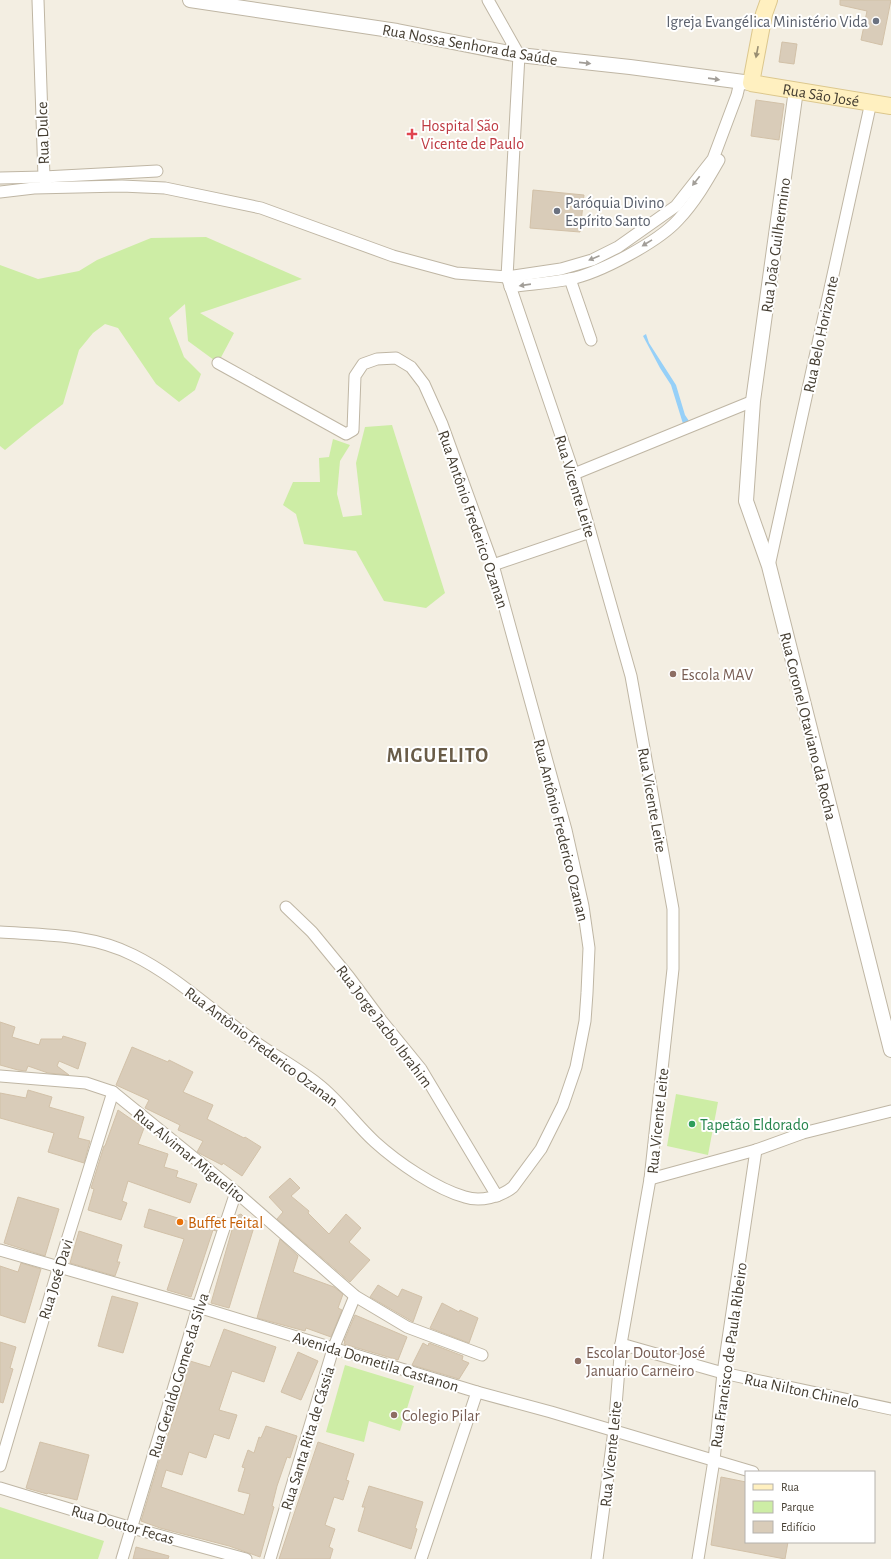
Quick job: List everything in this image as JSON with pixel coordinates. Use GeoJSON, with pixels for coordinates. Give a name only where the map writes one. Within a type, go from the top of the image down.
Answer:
{"type":"FeatureCollection","features":[{"type":"Feature","properties":{"kind":"main road"},"geometry":{"type":"LineString","coordinates":[[745,82],[769,0]]}},
{"type":"Feature","properties":{"kind":"main road","name":"Rua São José"},"geometry":{"type":"LineString","coordinates":[[745,82],[891,106]]}},
{"type":"Feature","properties":{"kind":"street","name":"Rua Dulce"},"geometry":{"type":"LineString","coordinates":[[38,0],[44,177],[157,171]]}},
{"type":"Feature","properties":{"kind":"street"},"geometry":{"type":"LineString","coordinates":[[488,0],[518,56]]}},
{"type":"Feature","properties":{"kind":"street","name":"Rua Nossa Senhora da Saúde"},"geometry":{"type":"LineString","coordinates":[[199,1],[397,31],[518,56],[630,67],[745,82]]}},
{"type":"Feature","properties":{"kind":"street","name":"Rua Vicente Leite"},"geometry":{"type":"LineString","coordinates":[[518,56],[508,282],[574,474],[631,676],[673,909],[673,969],[650,1179],[621,1344],[614,1430],[597,1559]]}},
{"type":"Feature","properties":{"kind":"street"},"geometry":{"type":"LineString","coordinates":[[508,282],[592,260],[618,247],[676,206],[713,159],[732,109],[745,82]]}},
{"type":"Feature","properties":{"kind":"street","name":"Rua João Guilhermino"},"geometry":{"type":"LineString","coordinates":[[754,401],[796,90]]}},
{"type":"Feature","properties":{"kind":"street","name":"Rua Belo Horizonte"},"geometry":{"type":"LineString","coordinates":[[769,566],[870,102]]}},
{"type":"Feature","properties":{"kind":"street"},"geometry":{"type":"LineString","coordinates":[[0,192],[47,188],[122,186],[165,188],[261,208],[393,256],[456,273],[508,282],[570,279],[593,272],[623,258],[666,232],[678,221],[702,190],[722,156],[732,109]]}},
{"type":"Feature","properties":{"kind":"street"},"geometry":{"type":"LineString","coordinates":[[0,178],[44,177],[47,188]]}},
{"type":"Feature","properties":{"kind":"street"},"geometry":{"type":"LineString","coordinates":[[570,279],[591,340]]}},
{"type":"Feature","properties":{"kind":"street","name":"Rua Antônio Frederico Ozanan"},"geometry":{"type":"LineString","coordinates":[[0,932],[65,936],[88,940],[112,946],[133,955],[165,973],[248,1037],[331,1094],[375,1142],[405,1167],[466,1198],[480,1199],[496,1196],[508,1191],[523,1175],[541,1150],[563,1105],[576,1067],[585,1021],[589,948],[583,906],[566,830],[493,565],[442,424],[424,384],[411,367],[396,358],[377,360],[363,364],[354,376],[353,430],[346,434],[218,363]]}},
{"type":"Feature","properties":{"kind":"street"},"geometry":{"type":"LineString","coordinates":[[574,474],[754,401]]}},
{"type":"Feature","properties":{"kind":"street","name":"Rua Coronel Otaviano da Rocha"},"geometry":{"type":"LineString","coordinates":[[754,401],[746,501],[769,566],[891,1050]]}},
{"type":"Feature","properties":{"kind":"street"},"geometry":{"type":"LineString","coordinates":[[493,565],[590,532]]}},
{"type":"Feature","properties":{"kind":"street","name":"Rua Jorge Jacbo Ibrahim"},"geometry":{"type":"LineString","coordinates":[[286,907],[312,932],[421,1069],[496,1196]]}},
{"type":"Feature","properties":{"kind":"street","name":"Rua Alvimar Miguelito"},"geometry":{"type":"LineString","coordinates":[[0,1076],[86,1083],[113,1092],[236,1192],[355,1296],[408,1328],[482,1355]]}},
{"type":"Feature","properties":{"kind":"street","name":"Rua José Davi"},"geometry":{"type":"LineString","coordinates":[[0,1466],[59,1266],[113,1092]]}},
{"type":"Feature","properties":{"kind":"street"},"geometry":{"type":"LineString","coordinates":[[650,1179],[756,1150],[804,1133],[891,1111]]}},
{"type":"Feature","properties":{"kind":"street","name":"Rua Francisco de Paula Ribeiro"},"geometry":{"type":"LineString","coordinates":[[698,1559],[714,1460],[724,1373],[756,1150]]}},
{"type":"Feature","properties":{"kind":"street","name":"Rua Geraldo Gomes da Silva"},"geometry":{"type":"LineString","coordinates":[[122,1559],[198,1306],[236,1192]]}},
{"type":"Feature","properties":{"kind":"street","name":"Avenida Dometila Castanon"},"geometry":{"type":"LineString","coordinates":[[0,1250],[198,1306],[477,1392],[614,1430],[750,1471]]}},
{"type":"Feature","properties":{"kind":"street","name":"Rua Santa Rita de Cássia"},"geometry":{"type":"LineString","coordinates":[[270,1559],[334,1349],[355,1296]]}},
{"type":"Feature","properties":{"kind":"street","name":"Rua Nilton Chinelo"},"geometry":{"type":"LineString","coordinates":[[621,1344],[724,1373],[891,1409]]}},
{"type":"Feature","properties":{"kind":"street"},"geometry":{"type":"LineString","coordinates":[[421,1559],[477,1392]]}},
{"type":"Feature","properties":{"kind":"street","name":"Rua Doutor Fecas"},"geometry":{"type":"LineString","coordinates":[[0,1488],[132,1528],[246,1559]]}},
{"type":"Feature","properties":{"kind":"green space"},"geometry":{"type":"Polygon","coordinates":[[[206,237],[302,279],[200,313],[234,333],[218,363],[188,341],[185,304],[169,318],[184,357],[201,374],[195,390],[179,402],[156,384],[118,328],[105,324],[93,333],[79,350],[63,404],[5,450],[0,446],[0,265],[38,279],[79,271],[97,260],[151,238],[206,237]]]}},
{"type":"Feature","properties":{"kind":"green space"},"geometry":{"type":"Polygon","coordinates":[[[392,425],[445,593],[426,608],[384,601],[356,551],[304,544],[296,514],[283,505],[293,482],[320,482],[319,458],[329,457],[333,439],[350,445],[340,461],[337,494],[343,517],[362,515],[356,463],[365,427],[392,425]]]}},
{"type":"Feature","properties":{"kind":"green space","name":"Tapetão Eldorado"},"geometry":{"type":"Polygon","coordinates":[[[676,1094],[718,1102],[708,1155],[667,1146],[676,1094]]]}},
{"type":"Feature","properties":{"kind":"green space"},"geometry":{"type":"Polygon","coordinates":[[[345,1365],[414,1386],[400,1431],[369,1421],[364,1442],[326,1432],[345,1365]]]}},
{"type":"Feature","properties":{"kind":"green space"},"geometry":{"type":"Polygon","coordinates":[[[0,1507],[104,1541],[98,1559],[0,1559],[0,1507]]]}},
{"type":"Feature","properties":{"kind":"water"},"geometry":{"type":"Polygon","coordinates":[[[646,334],[649,343],[676,385],[685,415],[689,421],[688,425],[684,427],[671,385],[643,336],[646,334]]]}},
{"type":"Feature","properties":{"kind":"building","name":"Igreja Evangélica Ministério Vida"},"geometry":{"type":"Polygon","coordinates":[[[840,0],[891,0],[882,45],[861,40],[867,11],[840,5],[840,0]]]}},
{"type":"Feature","properties":{"kind":"building"},"geometry":{"type":"Polygon","coordinates":[[[782,42],[797,44],[794,64],[779,62],[782,42]]]}},
{"type":"Feature","properties":{"kind":"building"},"geometry":{"type":"Polygon","coordinates":[[[756,100],[784,104],[779,140],[751,136],[756,100]]]}},
{"type":"Feature","properties":{"kind":"building","name":"Paróquia Divino Espírito Santo"},"geometry":{"type":"Polygon","coordinates":[[[533,190],[584,195],[580,232],[530,228],[533,190]]]}},
{"type":"Feature","properties":{"kind":"building"},"geometry":{"type":"Polygon","coordinates":[[[0,1022],[15,1027],[12,1037],[39,1045],[41,1039],[62,1039],[63,1036],[86,1043],[78,1069],[59,1061],[57,1066],[69,1075],[48,1073],[28,1066],[26,1071],[0,1065],[0,1022]]]}},
{"type":"Feature","properties":{"kind":"building"},"geometry":{"type":"Polygon","coordinates":[[[132,1047],[168,1062],[169,1060],[193,1072],[183,1092],[213,1105],[207,1119],[244,1138],[245,1137],[261,1147],[242,1176],[223,1163],[222,1165],[197,1152],[203,1141],[178,1130],[180,1125],[145,1108],[149,1100],[116,1085],[132,1047]]]}},
{"type":"Feature","properties":{"kind":"building"},"geometry":{"type":"Polygon","coordinates":[[[28,1090],[52,1097],[49,1107],[84,1117],[78,1138],[90,1141],[84,1163],[48,1152],[54,1133],[0,1118],[0,1093],[26,1098],[28,1090]]]}},
{"type":"Feature","properties":{"kind":"building"},"geometry":{"type":"Polygon","coordinates":[[[118,1110],[144,1128],[138,1144],[168,1154],[164,1167],[178,1171],[176,1177],[197,1184],[190,1203],[128,1181],[122,1201],[127,1203],[121,1220],[88,1210],[94,1189],[91,1188],[104,1146],[118,1110]]]}},
{"type":"Feature","properties":{"kind":"building"},"geometry":{"type":"Polygon","coordinates":[[[290,1178],[300,1188],[291,1196],[309,1211],[308,1213],[329,1234],[346,1214],[361,1228],[349,1242],[370,1260],[350,1282],[277,1219],[283,1212],[269,1197],[290,1178]]]}},
{"type":"Feature","properties":{"kind":"building"},"geometry":{"type":"Polygon","coordinates":[[[18,1197],[59,1209],[45,1256],[4,1243],[18,1197]]]}},
{"type":"Feature","properties":{"kind":"building"},"geometry":{"type":"Polygon","coordinates":[[[149,1209],[203,1226],[207,1214],[220,1218],[216,1231],[213,1230],[191,1297],[167,1290],[184,1239],[144,1227],[149,1209]]]}},
{"type":"Feature","properties":{"kind":"building"},"geometry":{"type":"Polygon","coordinates":[[[241,1214],[254,1227],[229,1308],[211,1303],[236,1216],[241,1214]]]}},
{"type":"Feature","properties":{"kind":"building"},"geometry":{"type":"Polygon","coordinates":[[[79,1231],[122,1245],[117,1262],[120,1262],[115,1276],[70,1263],[79,1231]]]}},
{"type":"Feature","properties":{"kind":"building"},"geometry":{"type":"Polygon","coordinates":[[[280,1239],[298,1256],[293,1272],[334,1287],[343,1294],[338,1308],[342,1310],[331,1337],[306,1328],[305,1331],[257,1318],[280,1239]]]}},
{"type":"Feature","properties":{"kind":"building"},"geometry":{"type":"Polygon","coordinates":[[[21,1263],[41,1269],[25,1323],[0,1315],[0,1266],[18,1272],[21,1263]]]}},
{"type":"Feature","properties":{"kind":"building"},"geometry":{"type":"Polygon","coordinates":[[[378,1285],[398,1297],[402,1289],[422,1297],[413,1322],[370,1297],[378,1285]]]}},
{"type":"Feature","properties":{"kind":"building"},"geometry":{"type":"Polygon","coordinates":[[[112,1296],[138,1303],[123,1353],[98,1346],[112,1296]]]}},
{"type":"Feature","properties":{"kind":"building"},"geometry":{"type":"Polygon","coordinates":[[[442,1303],[459,1312],[460,1310],[478,1318],[469,1343],[430,1328],[442,1303]]]}},
{"type":"Feature","properties":{"kind":"building"},"geometry":{"type":"Polygon","coordinates":[[[355,1315],[407,1337],[398,1360],[344,1344],[355,1315]]]}},
{"type":"Feature","properties":{"kind":"building"},"geometry":{"type":"Polygon","coordinates":[[[224,1329],[276,1347],[264,1382],[232,1371],[219,1410],[237,1415],[229,1439],[214,1434],[206,1458],[189,1452],[182,1475],[166,1470],[161,1487],[244,1515],[250,1494],[238,1491],[245,1468],[242,1467],[248,1450],[254,1453],[259,1437],[261,1438],[266,1426],[297,1436],[290,1458],[287,1457],[277,1486],[272,1506],[274,1507],[260,1557],[229,1546],[160,1528],[141,1521],[186,1379],[184,1378],[190,1361],[210,1367],[224,1329]]]}},
{"type":"Feature","properties":{"kind":"building"},"geometry":{"type":"Polygon","coordinates":[[[0,1342],[16,1347],[10,1368],[13,1369],[3,1403],[0,1402],[0,1342]]]}},
{"type":"Feature","properties":{"kind":"building"},"geometry":{"type":"Polygon","coordinates":[[[423,1343],[428,1346],[429,1343],[463,1356],[462,1360],[469,1363],[459,1379],[412,1365],[423,1343]]]}},
{"type":"Feature","properties":{"kind":"building"},"geometry":{"type":"Polygon","coordinates":[[[298,1352],[318,1361],[301,1400],[281,1392],[298,1352]]]}},
{"type":"Feature","properties":{"kind":"building"},"geometry":{"type":"Polygon","coordinates":[[[40,1442],[89,1455],[77,1500],[26,1488],[40,1442]]]}},
{"type":"Feature","properties":{"kind":"building"},"geometry":{"type":"Polygon","coordinates":[[[318,1442],[354,1454],[346,1480],[349,1481],[343,1500],[334,1497],[325,1525],[335,1529],[329,1547],[333,1549],[330,1559],[279,1559],[318,1442]]]}},
{"type":"Feature","properties":{"kind":"building"},"geometry":{"type":"Polygon","coordinates":[[[721,1477],[745,1482],[745,1543],[788,1543],[785,1559],[711,1545],[721,1477]]]}},
{"type":"Feature","properties":{"kind":"building"},"geometry":{"type":"Polygon","coordinates":[[[369,1486],[423,1502],[415,1528],[417,1529],[411,1549],[358,1531],[365,1507],[362,1507],[369,1486]]]}},
{"type":"Feature","properties":{"kind":"building"},"geometry":{"type":"Polygon","coordinates":[[[136,1547],[169,1556],[168,1559],[133,1559],[136,1547]]]}},
{"type":"Feature","properties":{"kind":"place","name":"Igreja Evangélica Ministério Vida"},"geometry":{"type":"Point","coordinates":[876,21]}},
{"type":"Feature","properties":{"kind":"place","name":"Hospital São Vicente de Paulo"},"geometry":{"type":"Point","coordinates":[412,134]}},
{"type":"Feature","properties":{"kind":"place","name":"Paróquia Divino Espírito Santo"},"geometry":{"type":"Point","coordinates":[557,211]}},
{"type":"Feature","properties":{"kind":"place","name":"Escola MAV"},"geometry":{"type":"Point","coordinates":[673,674]}},
{"type":"Feature","properties":{"kind":"place","name":"Tapetão Eldorado"},"geometry":{"type":"Point","coordinates":[692,1124]}},
{"type":"Feature","properties":{"kind":"place","name":"Buffet Feital"},"geometry":{"type":"Point","coordinates":[180,1222]}},
{"type":"Feature","properties":{"kind":"place","name":"Escolar Doutor José Januario Carneiro"},"geometry":{"type":"Point","coordinates":[578,1361]}},
{"type":"Feature","properties":{"kind":"place","name":"Colegio Pilar"},"geometry":{"type":"Point","coordinates":[394,1415]}},
{"type":"Feature","properties":{"kind":"district","name":"MIGUELITO"},"geometry":{"type":"Point","coordinates":[438,755]}}]}
